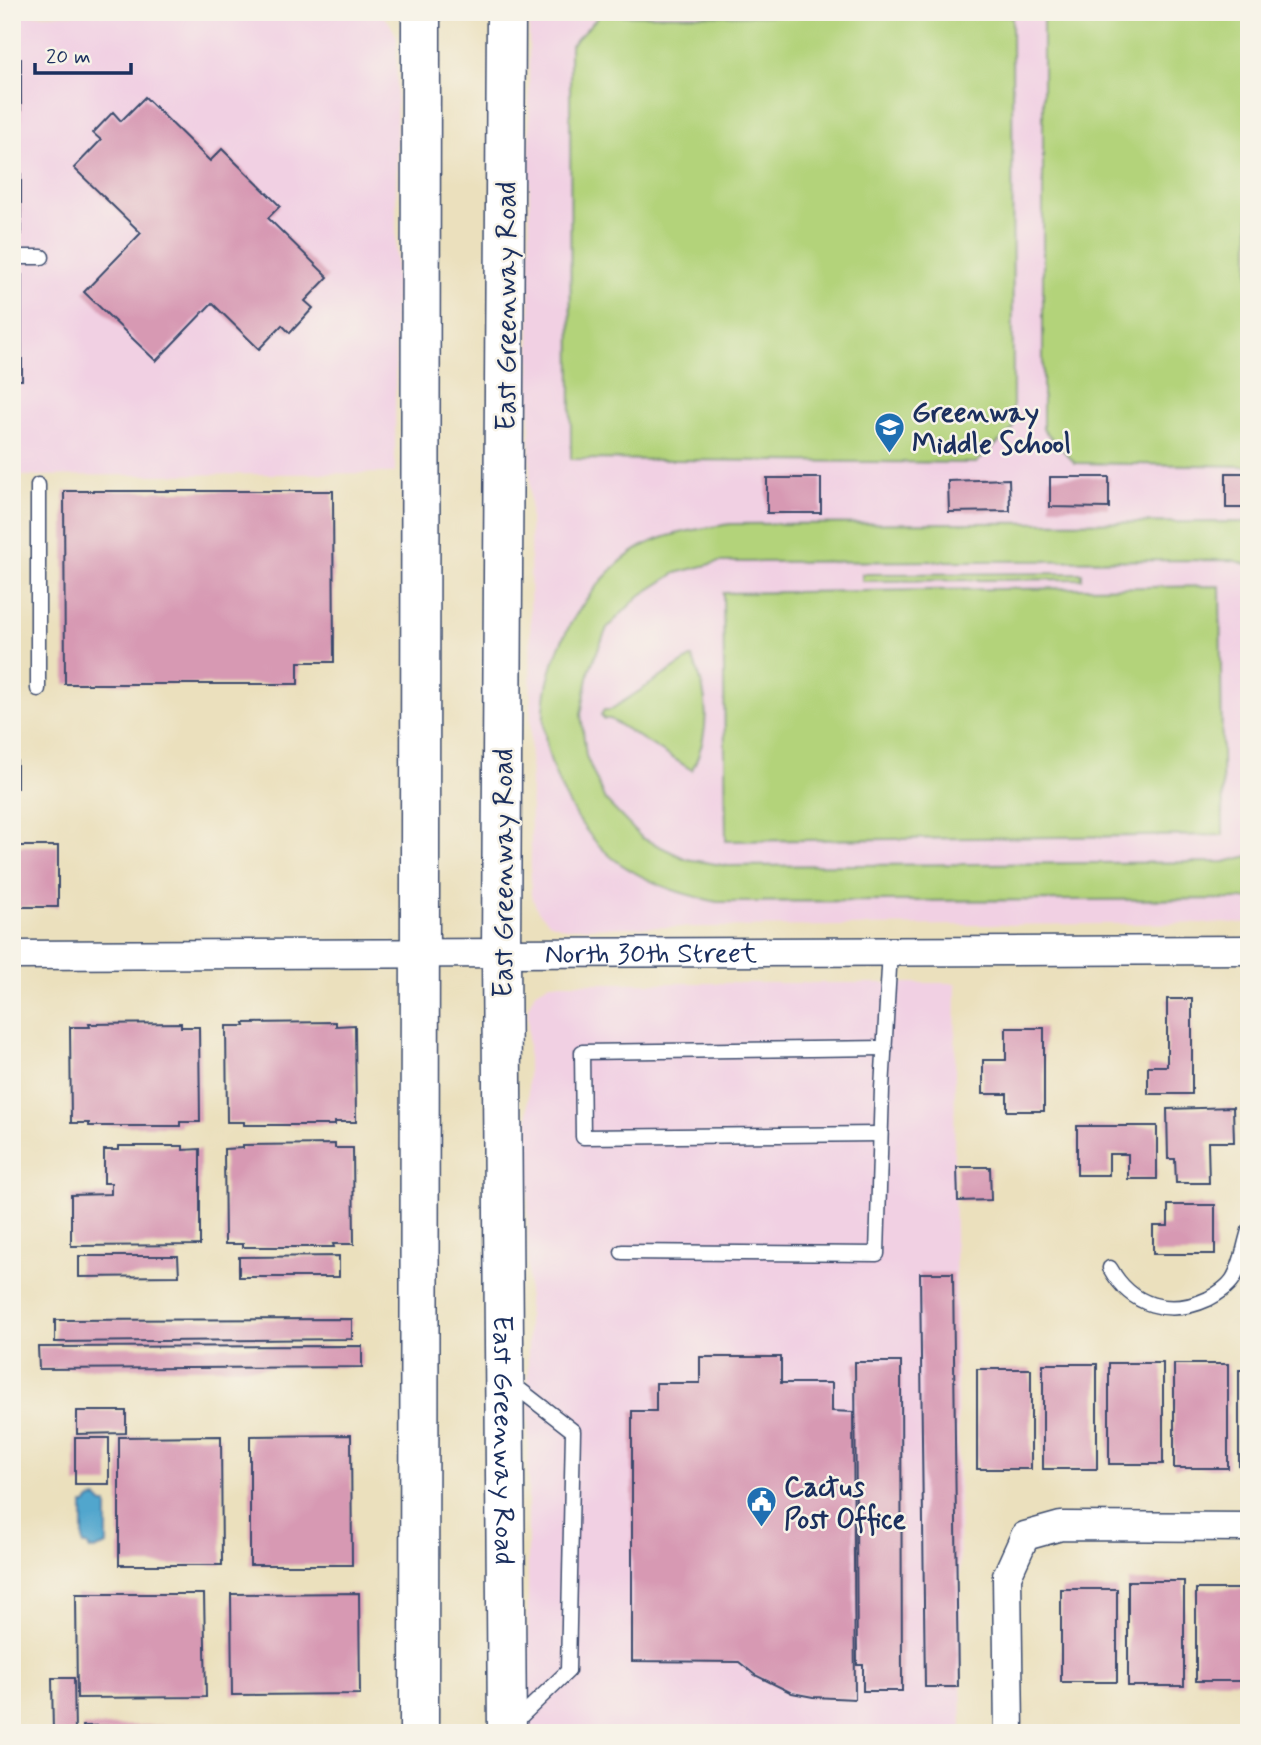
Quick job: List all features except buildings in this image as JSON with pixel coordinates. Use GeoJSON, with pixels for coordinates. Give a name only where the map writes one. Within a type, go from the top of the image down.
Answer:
{"type":"FeatureCollection","features":[{"type":"Feature","properties":{"kind":"main road"},"geometry":{"type":"LineString","coordinates":[[419,1733],[421,12]]}},
{"type":"Feature","properties":{"kind":"main road","name":"East Greenway Road"},"geometry":{"type":"LineString","coordinates":[[506,12],[502,953],[507,1731]]}},
{"type":"Feature","properties":{"kind":"street","name":"North 30th Street"},"geometry":{"type":"LineString","coordinates":[[12,955],[1249,950]]}},
{"type":"Feature","properties":{"kind":"street"},"geometry":{"type":"LineString","coordinates":[[1009,1733],[1007,1576],[1025,1536],[1061,1526],[1249,1527]]}},
{"type":"Feature","properties":{"kind":"lane"},"geometry":{"type":"LineString","coordinates":[[12,257],[42,257]]}},
{"type":"Feature","properties":{"kind":"lane"},"geometry":{"type":"LineString","coordinates":[[38,485],[38,689]]}},
{"type":"Feature","properties":{"kind":"lane"},"geometry":{"type":"LineString","coordinates":[[622,1252],[877,1254],[880,1135],[890,951]]}},
{"type":"Feature","properties":{"kind":"lane"},"geometry":{"type":"LineString","coordinates":[[880,1135],[583,1137],[582,1052],[885,1048]]}},
{"type":"Feature","properties":{"kind":"lane"},"geometry":{"type":"LineString","coordinates":[[1110,1268],[1117,1280],[1139,1299],[1166,1309],[1191,1307],[1215,1296],[1233,1280],[1249,1231]]}},
{"type":"Feature","properties":{"kind":"lane"},"geometry":{"type":"LineString","coordinates":[[506,1379],[573,1431],[568,1671],[507,1731]]}},
{"type":"Feature","properties":{"kind":"shaded area"},"geometry":{"type":"Polygon","coordinates":[[[378,12],[389,22],[397,37],[395,473],[12,476],[12,15],[378,12]]]}},
{"type":"Feature","properties":{"kind":"shaded area","name":"Greenway Middle School"},"geometry":{"type":"Polygon","coordinates":[[[529,12],[1249,12],[1249,923],[565,928],[549,922],[538,911],[531,895],[529,12]]]}},
{"type":"Feature","properties":{"kind":"shaded area"},"geometry":{"type":"Polygon","coordinates":[[[550,983],[956,983],[954,1159],[962,1733],[528,1733],[528,1007],[535,992],[550,983]]]}},
{"type":"Feature","properties":{"kind":"green space"},"geometry":{"type":"Polygon","coordinates":[[[1043,13],[1249,13],[1249,466],[1075,463],[1043,429],[1043,13]]]}},
{"type":"Feature","properties":{"kind":"green space"},"geometry":{"type":"Polygon","coordinates":[[[600,15],[1012,16],[1013,429],[976,463],[571,459],[570,46],[600,15]]]}},
{"type":"Feature","properties":{"kind":"green space"},"geometry":{"type":"Polygon","coordinates":[[[1249,522],[1249,565],[1233,560],[719,562],[676,573],[638,597],[607,628],[590,668],[581,714],[586,756],[605,800],[642,838],[686,859],[728,866],[1224,862],[1249,856],[1249,899],[717,902],[660,885],[638,875],[611,856],[582,825],[560,786],[552,765],[544,725],[545,699],[554,659],[565,635],[585,602],[612,570],[643,546],[664,537],[730,524],[1249,522]]]}},
{"type":"Feature","properties":{"kind":"green space"},"geometry":{"type":"Polygon","coordinates":[[[1082,573],[1082,579],[862,581],[862,574],[1082,573]]]}},
{"type":"Feature","properties":{"kind":"green space"},"geometry":{"type":"Polygon","coordinates":[[[1220,586],[1223,835],[726,841],[723,593],[1220,586]]]}},
{"type":"Feature","properties":{"kind":"green space"},"geometry":{"type":"Polygon","coordinates":[[[692,657],[702,685],[706,714],[703,742],[692,770],[601,715],[604,710],[610,710],[692,657]]]}},
{"type":"Feature","properties":{"kind":"water"},"geometry":{"type":"Polygon","coordinates":[[[97,1498],[107,1504],[107,1545],[94,1550],[83,1545],[83,1504],[97,1498]]]}},
{"type":"Feature","properties":{"kind":"place","name":"Greenway Middle School"},"geometry":{"type":"Point","coordinates":[889,454]}},
{"type":"Feature","properties":{"kind":"place","name":"Cactus Post Office"},"geometry":{"type":"Point","coordinates":[761,1529]}}]}
